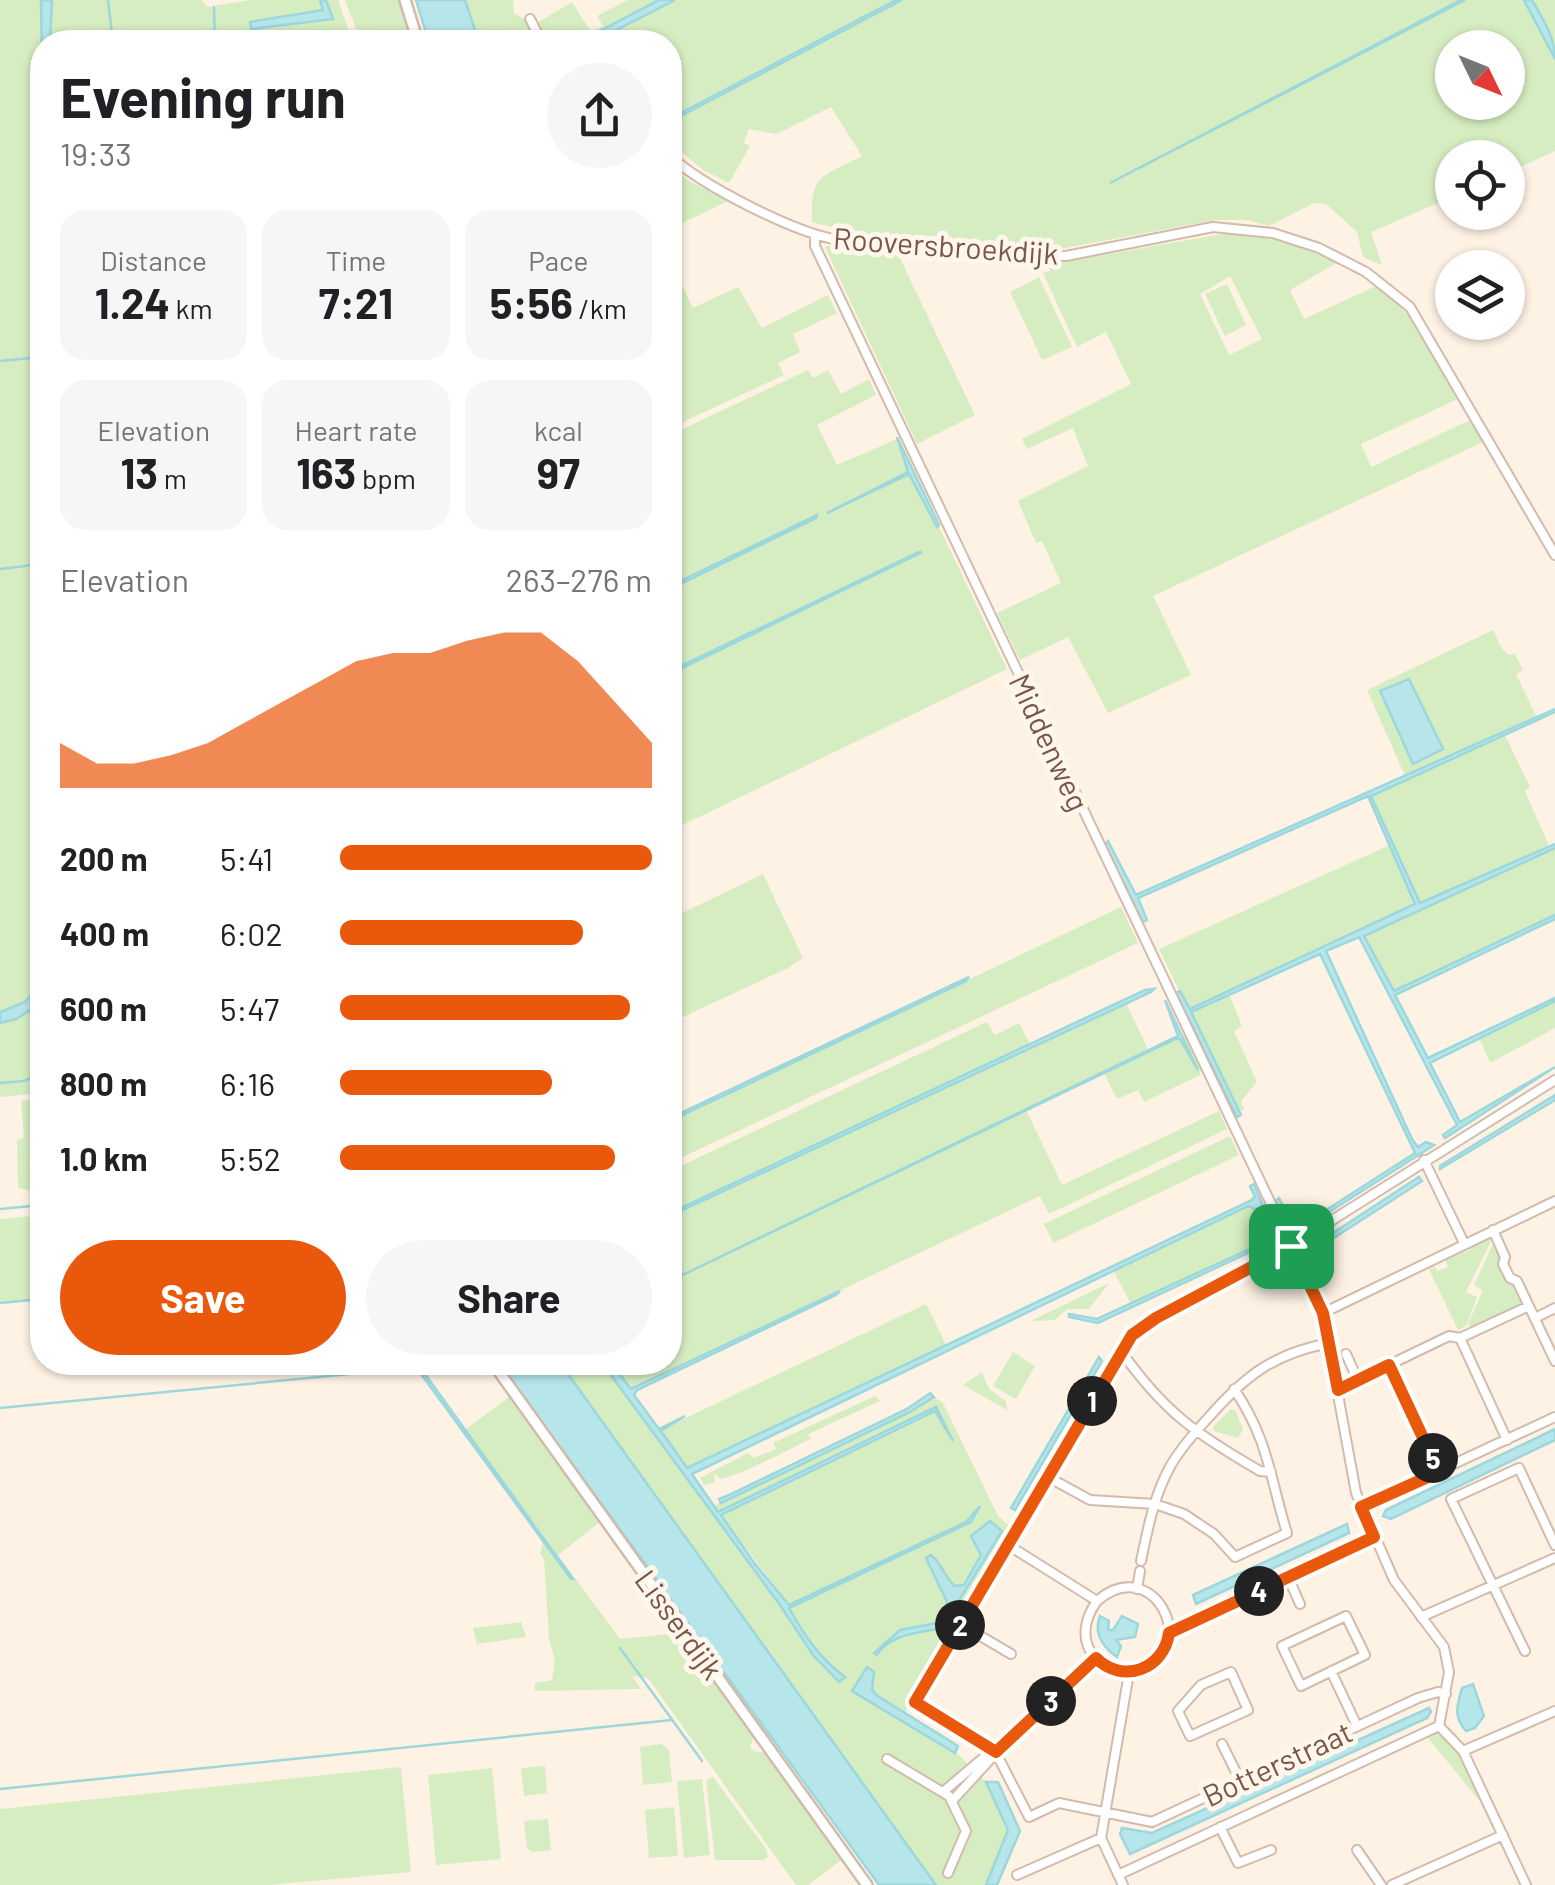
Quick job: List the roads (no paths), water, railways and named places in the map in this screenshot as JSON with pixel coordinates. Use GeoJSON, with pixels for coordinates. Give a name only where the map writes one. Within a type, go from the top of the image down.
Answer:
{"type":"FeatureCollection","features":[{"type":"Feature","properties":{"kind":"street"},"geometry":{"type":"LineString","coordinates":[[405,0],[414,30]]}},
{"type":"Feature","properties":{"kind":"street"},"geometry":{"type":"LineString","coordinates":[[530,19],[536,30]]}},
{"type":"Feature","properties":{"kind":"street","name":"Rooversbroekdijk"},"geometry":{"type":"LineString","coordinates":[[682,165],[698,178],[816,235],[1044,257],[1119,247],[1213,227],[1274,233],[1319,248],[1387,286],[1410,306],[1555,555]]}},
{"type":"Feature","properties":{"kind":"street","name":"Middenweg"},"geometry":{"type":"LineString","coordinates":[[816,235],[815,246],[1291,1246]]}},
{"type":"Feature","properties":{"kind":"street"},"geometry":{"type":"LineString","coordinates":[[996,1752],[915,1702],[1120,1351],[1143,1326],[1291,1246],[1555,1080]]}},
{"type":"Feature","properties":{"kind":"street"},"geometry":{"type":"LineString","coordinates":[[1424,1160],[1464,1243]]}},
{"type":"Feature","properties":{"kind":"street"},"geometry":{"type":"LineString","coordinates":[[1323,1313],[1555,1201]]}},
{"type":"Feature","properties":{"kind":"street"},"geometry":{"type":"LineString","coordinates":[[1493,1230],[1505,1257],[1503,1264],[1510,1278],[1517,1281],[1555,1361]]}},
{"type":"Feature","properties":{"kind":"street"},"geometry":{"type":"LineString","coordinates":[[1291,1246],[1323,1313],[1351,1476],[1361,1507],[1394,1580],[1444,1647],[1449,1672],[1439,1726]]}},
{"type":"Feature","properties":{"kind":"street"},"geometry":{"type":"LineString","coordinates":[[1338,1390],[1449,1336],[1460,1338],[1529,1306]]}},
{"type":"Feature","properties":{"kind":"street"},"geometry":{"type":"LineString","coordinates":[[1535,1318],[1555,1308]]}},
{"type":"Feature","properties":{"kind":"street"},"geometry":{"type":"LineString","coordinates":[[1460,1338],[1507,1440]]}},
{"type":"Feature","properties":{"kind":"street"},"geometry":{"type":"LineString","coordinates":[[1137,1589],[1155,1504],[1170,1467],[1195,1432],[1250,1374],[1291,1352],[1330,1343]]}},
{"type":"Feature","properties":{"kind":"street"},"geometry":{"type":"LineString","coordinates":[[1120,1351],[1152,1392],[1195,1432],[1260,1471],[1271,1472]]}},
{"type":"Feature","properties":{"kind":"street"},"geometry":{"type":"LineString","coordinates":[[1346,1354],[1358,1380]]}},
{"type":"Feature","properties":{"kind":"street"},"geometry":{"type":"LineString","coordinates":[[1389,1365],[1439,1472]]}},
{"type":"Feature","properties":{"kind":"street","name":"Lisserdijk"},"geometry":{"type":"LineString","coordinates":[[501,1375],[867,1885]]}},
{"type":"Feature","properties":{"kind":"street"},"geometry":{"type":"LineString","coordinates":[[1048,1477],[1090,1500],[1155,1504],[1196,1521],[1235,1557],[1286,1533],[1258,1429],[1234,1390]]}},
{"type":"Feature","properties":{"kind":"street"},"geometry":{"type":"LineString","coordinates":[[1361,1507],[1555,1417]]}},
{"type":"Feature","properties":{"kind":"street"},"geometry":{"type":"LineString","coordinates":[[1525,1650],[1452,1499],[1520,1468],[1555,1545]]}},
{"type":"Feature","properties":{"kind":"street"},"geometry":{"type":"LineString","coordinates":[[1169,1633],[1374,1537]]}},
{"type":"Feature","properties":{"kind":"street"},"geometry":{"type":"LineString","coordinates":[[1008,1545],[1097,1601]]}},
{"type":"Feature","properties":{"kind":"street"},"geometry":{"type":"LineString","coordinates":[[1422,1618],[1555,1558]]}},
{"type":"Feature","properties":{"kind":"street"},"geometry":{"type":"LineString","coordinates":[[1288,1577],[1300,1604]]}},
{"type":"Feature","properties":{"kind":"street"},"geometry":{"type":"LineString","coordinates":[[1137,1589],[1156,1598],[1164,1608],[1169,1633],[1164,1652],[1152,1665],[1129,1673],[1114,1671],[1096,1658],[1084,1628],[1097,1601],[1111,1590],[1137,1589]]}},
{"type":"Feature","properties":{"kind":"street"},"geometry":{"type":"LineString","coordinates":[[1346,1616],[1365,1655],[1332,1671],[1301,1686],[1282,1646],[1346,1616]]}},
{"type":"Feature","properties":{"kind":"street"},"geometry":{"type":"LineString","coordinates":[[960,1624],[1010,1654]]}},
{"type":"Feature","properties":{"kind":"street"},"geometry":{"type":"LineString","coordinates":[[952,1801],[996,1752],[1096,1658]]}},
{"type":"Feature","properties":{"kind":"street"},"geometry":{"type":"LineString","coordinates":[[1332,1671],[1357,1726]]}},
{"type":"Feature","properties":{"kind":"street"},"geometry":{"type":"LineString","coordinates":[[1230,1672],[1248,1710],[1215,1729],[1190,1736],[1178,1711],[1202,1685],[1230,1672]]}},
{"type":"Feature","properties":{"kind":"street"},"geometry":{"type":"LineString","coordinates":[[1129,1673],[1101,1838],[1121,1880],[1220,1828],[1439,1726]]}},
{"type":"Feature","properties":{"kind":"street","name":"Botterstraat"},"geometry":{"type":"LineString","coordinates":[[996,1752],[1028,1817],[1059,1803],[1152,1822],[1418,1698],[1438,1692],[1446,1694]]}},
{"type":"Feature","properties":{"kind":"street"},"geometry":{"type":"LineString","coordinates":[[1463,1752],[1555,1711]]}},
{"type":"Feature","properties":{"kind":"street"},"geometry":{"type":"LineString","coordinates":[[1439,1726],[1463,1752],[1526,1885]]}},
{"type":"Feature","properties":{"kind":"street"},"geometry":{"type":"LineString","coordinates":[[1222,1744],[1240,1780]]}},
{"type":"Feature","properties":{"kind":"street"},"geometry":{"type":"LineString","coordinates":[[943,1792],[982,1758],[996,1752]]}},
{"type":"Feature","properties":{"kind":"street"},"geometry":{"type":"LineString","coordinates":[[887,1760],[952,1801],[966,1831],[948,1873]]}},
{"type":"Feature","properties":{"kind":"street"},"geometry":{"type":"LineString","coordinates":[[1220,1828],[1238,1862],[1271,1850]]}},
{"type":"Feature","properties":{"kind":"street"},"geometry":{"type":"LineString","coordinates":[[1392,1885],[1503,1836]]}},
{"type":"Feature","properties":{"kind":"street"},"geometry":{"type":"LineString","coordinates":[[1017,1875],[1101,1838]]}},
{"type":"Feature","properties":{"kind":"street"},"geometry":{"type":"LineString","coordinates":[[1357,1850],[1381,1885]]}},
{"type":"Feature","properties":{"kind":"water"},"geometry":{"type":"Polygon","coordinates":[[[41,0],[52,0],[51,30],[41,30],[41,0]]]}},
{"type":"Feature","properties":{"kind":"water"},"geometry":{"type":"Polygon","coordinates":[[[320,0],[326,0],[333,19],[251,29],[250,22],[323,10],[320,0]]]}},
{"type":"Feature","properties":{"kind":"water"},"geometry":{"type":"Polygon","coordinates":[[[416,0],[465,0],[475,30],[425,30],[416,0]]]}},
{"type":"Feature","properties":{"kind":"water"},"geometry":{"type":"Polygon","coordinates":[[[659,0],[675,0],[616,30],[602,30],[659,0]]]}},
{"type":"Feature","properties":{"kind":"water"},"geometry":{"type":"Polygon","coordinates":[[[896,0],[902,0],[682,115],[896,0]]]}},
{"type":"Feature","properties":{"kind":"water"},"geometry":{"type":"Polygon","coordinates":[[[1461,0],[1465,0],[1110,183],[1461,0]]]}},
{"type":"Feature","properties":{"kind":"water"},"geometry":{"type":"Polygon","coordinates":[[[1524,0],[1532,0],[1544,21],[1555,59],[1524,0]]]}},
{"type":"Feature","properties":{"kind":"water"},"geometry":{"type":"Polygon","coordinates":[[[897,437],[939,525],[909,474],[827,513],[908,472],[897,437]]]}},
{"type":"Feature","properties":{"kind":"water"},"geometry":{"type":"Polygon","coordinates":[[[817,515],[682,583],[682,580],[817,515]]]}},
{"type":"Feature","properties":{"kind":"water"},"geometry":{"type":"Polygon","coordinates":[[[919,552],[922,552],[682,668],[919,552]]]}},
{"type":"Feature","properties":{"kind":"water"},"geometry":{"type":"Polygon","coordinates":[[[1409,679],[1443,749],[1413,764],[1380,691],[1409,679]]]}},
{"type":"Feature","properties":{"kind":"water"},"geometry":{"type":"Polygon","coordinates":[[[1555,709],[1371,796],[1420,903],[1555,844],[1555,848],[1364,936],[1394,991],[1555,915],[1555,919],[1395,995],[1428,1058],[1555,998],[1430,1063],[1460,1122],[1555,1067],[1445,1138],[1443,1135],[1457,1125],[1359,937],[1326,951],[1412,1139],[1418,1147],[1426,1142],[1434,1145],[1301,1230],[1294,1230],[1275,1201],[1279,1198],[1298,1228],[1415,1153],[1320,954],[1191,1012],[1241,1115],[1237,1117],[1176,993],[1180,991],[1190,1009],[1415,904],[1368,796],[1138,898],[1147,920],[1143,922],[1105,845],[1108,841],[1136,895],[1555,709]]]}},
{"type":"Feature","properties":{"kind":"water"},"geometry":{"type":"Polygon","coordinates":[[[969,977],[682,1115],[682,1112],[969,977]]]}},
{"type":"Feature","properties":{"kind":"water"},"geometry":{"type":"Polygon","coordinates":[[[1154,989],[682,1210],[682,1207],[1154,989]]]}},
{"type":"Feature","properties":{"kind":"water"},"geometry":{"type":"Polygon","coordinates":[[[30,996],[30,1010],[0,1023],[0,1012],[30,996]]]}},
{"type":"Feature","properties":{"kind":"water"},"geometry":{"type":"Polygon","coordinates":[[[1165,1000],[1198,1070],[1180,1039],[1175,1039],[682,1275],[682,1275],[1178,1036],[1165,1000]]]}},
{"type":"Feature","properties":{"kind":"water"},"geometry":{"type":"Polygon","coordinates":[[[1555,1095],[1555,1100],[1440,1169],[1440,1166],[1555,1095]]]}},
{"type":"Feature","properties":{"kind":"water"},"geometry":{"type":"Polygon","coordinates":[[[1419,1177],[1422,1181],[1306,1256],[1304,1252],[1419,1177]]]}},
{"type":"Feature","properties":{"kind":"water"},"geometry":{"type":"Polygon","coordinates":[[[1254,1184],[1270,1223],[1265,1213],[1248,1206],[692,1474],[718,1512],[936,1407],[953,1441],[935,1411],[721,1515],[789,1605],[966,1522],[980,1506],[971,1522],[789,1608],[813,1646],[845,1677],[839,1682],[813,1655],[611,1375],[620,1375],[631,1389],[668,1375],[634,1395],[659,1429],[685,1416],[661,1431],[687,1468],[1250,1201],[1255,1197],[1250,1186],[1254,1184]]]}},
{"type":"Feature","properties":{"kind":"water"},"geometry":{"type":"Polygon","coordinates":[[[1278,1236],[1098,1323],[1069,1317],[1097,1319],[1278,1236]]]}},
{"type":"Feature","properties":{"kind":"water"},"geometry":{"type":"Polygon","coordinates":[[[840,1291],[682,1369],[682,1365],[840,1291]]]}},
{"type":"Feature","properties":{"kind":"water"},"geometry":{"type":"Polygon","coordinates":[[[1099,1357],[1102,1361],[1015,1510],[1011,1508],[1099,1357]]]}},
{"type":"Feature","properties":{"kind":"water"},"geometry":{"type":"Polygon","coordinates":[[[422,1375],[426,1375],[571,1579],[422,1375]]]}},
{"type":"Feature","properties":{"kind":"water"},"geometry":{"type":"Polygon","coordinates":[[[508,1375],[569,1375],[936,1885],[879,1885],[508,1375]]]}},
{"type":"Feature","properties":{"kind":"water"},"geometry":{"type":"Polygon","coordinates":[[[930,1393],[934,1397],[908,1413],[721,1503],[719,1499],[907,1409],[930,1393]]]}},
{"type":"Feature","properties":{"kind":"water"},"geometry":{"type":"Polygon","coordinates":[[[1555,1429],[1555,1440],[1391,1519],[1383,1516],[1386,1510],[1555,1429]]]}},
{"type":"Feature","properties":{"kind":"water"},"geometry":{"type":"Polygon","coordinates":[[[990,1521],[1002,1531],[942,1628],[897,1639],[877,1655],[874,1653],[900,1630],[937,1623],[947,1602],[926,1558],[935,1558],[955,1586],[964,1585],[981,1555],[971,1536],[990,1521]]]}},
{"type":"Feature","properties":{"kind":"water"},"geometry":{"type":"Polygon","coordinates":[[[1347,1524],[1349,1533],[1196,1604],[1193,1595],[1347,1524]]]}},
{"type":"Feature","properties":{"kind":"water"},"geometry":{"type":"Polygon","coordinates":[[[1100,1616],[1109,1621],[1108,1630],[1113,1630],[1122,1616],[1138,1624],[1135,1637],[1116,1640],[1121,1646],[1117,1657],[1101,1640],[1100,1616]]]}},
{"type":"Feature","properties":{"kind":"water"},"geometry":{"type":"Polygon","coordinates":[[[867,1667],[874,1672],[872,1689],[876,1695],[958,1746],[955,1753],[852,1691],[867,1667]]]}},
{"type":"Feature","properties":{"kind":"water"},"geometry":{"type":"Polygon","coordinates":[[[1473,1684],[1484,1716],[1475,1728],[1466,1731],[1459,1720],[1458,1706],[1462,1688],[1473,1684]]]}},
{"type":"Feature","properties":{"kind":"water"},"geometry":{"type":"Polygon","coordinates":[[[1429,1708],[1427,1718],[1130,1854],[1120,1834],[1122,1828],[1152,1833],[1429,1708]]]}},
{"type":"Feature","properties":{"kind":"water"},"geometry":{"type":"Polygon","coordinates":[[[986,1782],[998,1782],[1020,1831],[997,1885],[986,1885],[1008,1830],[986,1782]]]}},
{"type":"Feature","properties":{"kind":"waterway"},"geometry":{"type":"LineString","coordinates":[[108,0],[112,30]]}},
{"type":"Feature","properties":{"kind":"waterway"},"geometry":{"type":"LineString","coordinates":[[214,7],[215,30]]}},
{"type":"Feature","properties":{"kind":"waterway"},"geometry":{"type":"LineString","coordinates":[[0,361],[30,358]]}},
{"type":"Feature","properties":{"kind":"waterway"},"geometry":{"type":"LineString","coordinates":[[0,569],[30,565]]}},
{"type":"Feature","properties":{"kind":"waterway"},"geometry":{"type":"LineString","coordinates":[[0,1083],[30,1078]]}},
{"type":"Feature","properties":{"kind":"waterway"},"geometry":{"type":"LineString","coordinates":[[0,1209],[30,1206]]}},
{"type":"Feature","properties":{"kind":"waterway"},"geometry":{"type":"LineString","coordinates":[[0,1303],[30,1300]]}},
{"type":"Feature","properties":{"kind":"waterway"},"geometry":{"type":"LineString","coordinates":[[0,1408],[340,1375]]}},
{"type":"Feature","properties":{"kind":"waterway"},"geometry":{"type":"LineString","coordinates":[[620,1648],[702,1761]]}},
{"type":"Feature","properties":{"kind":"waterway"},"geometry":{"type":"LineString","coordinates":[[0,1789],[672,1720]]}}]}
